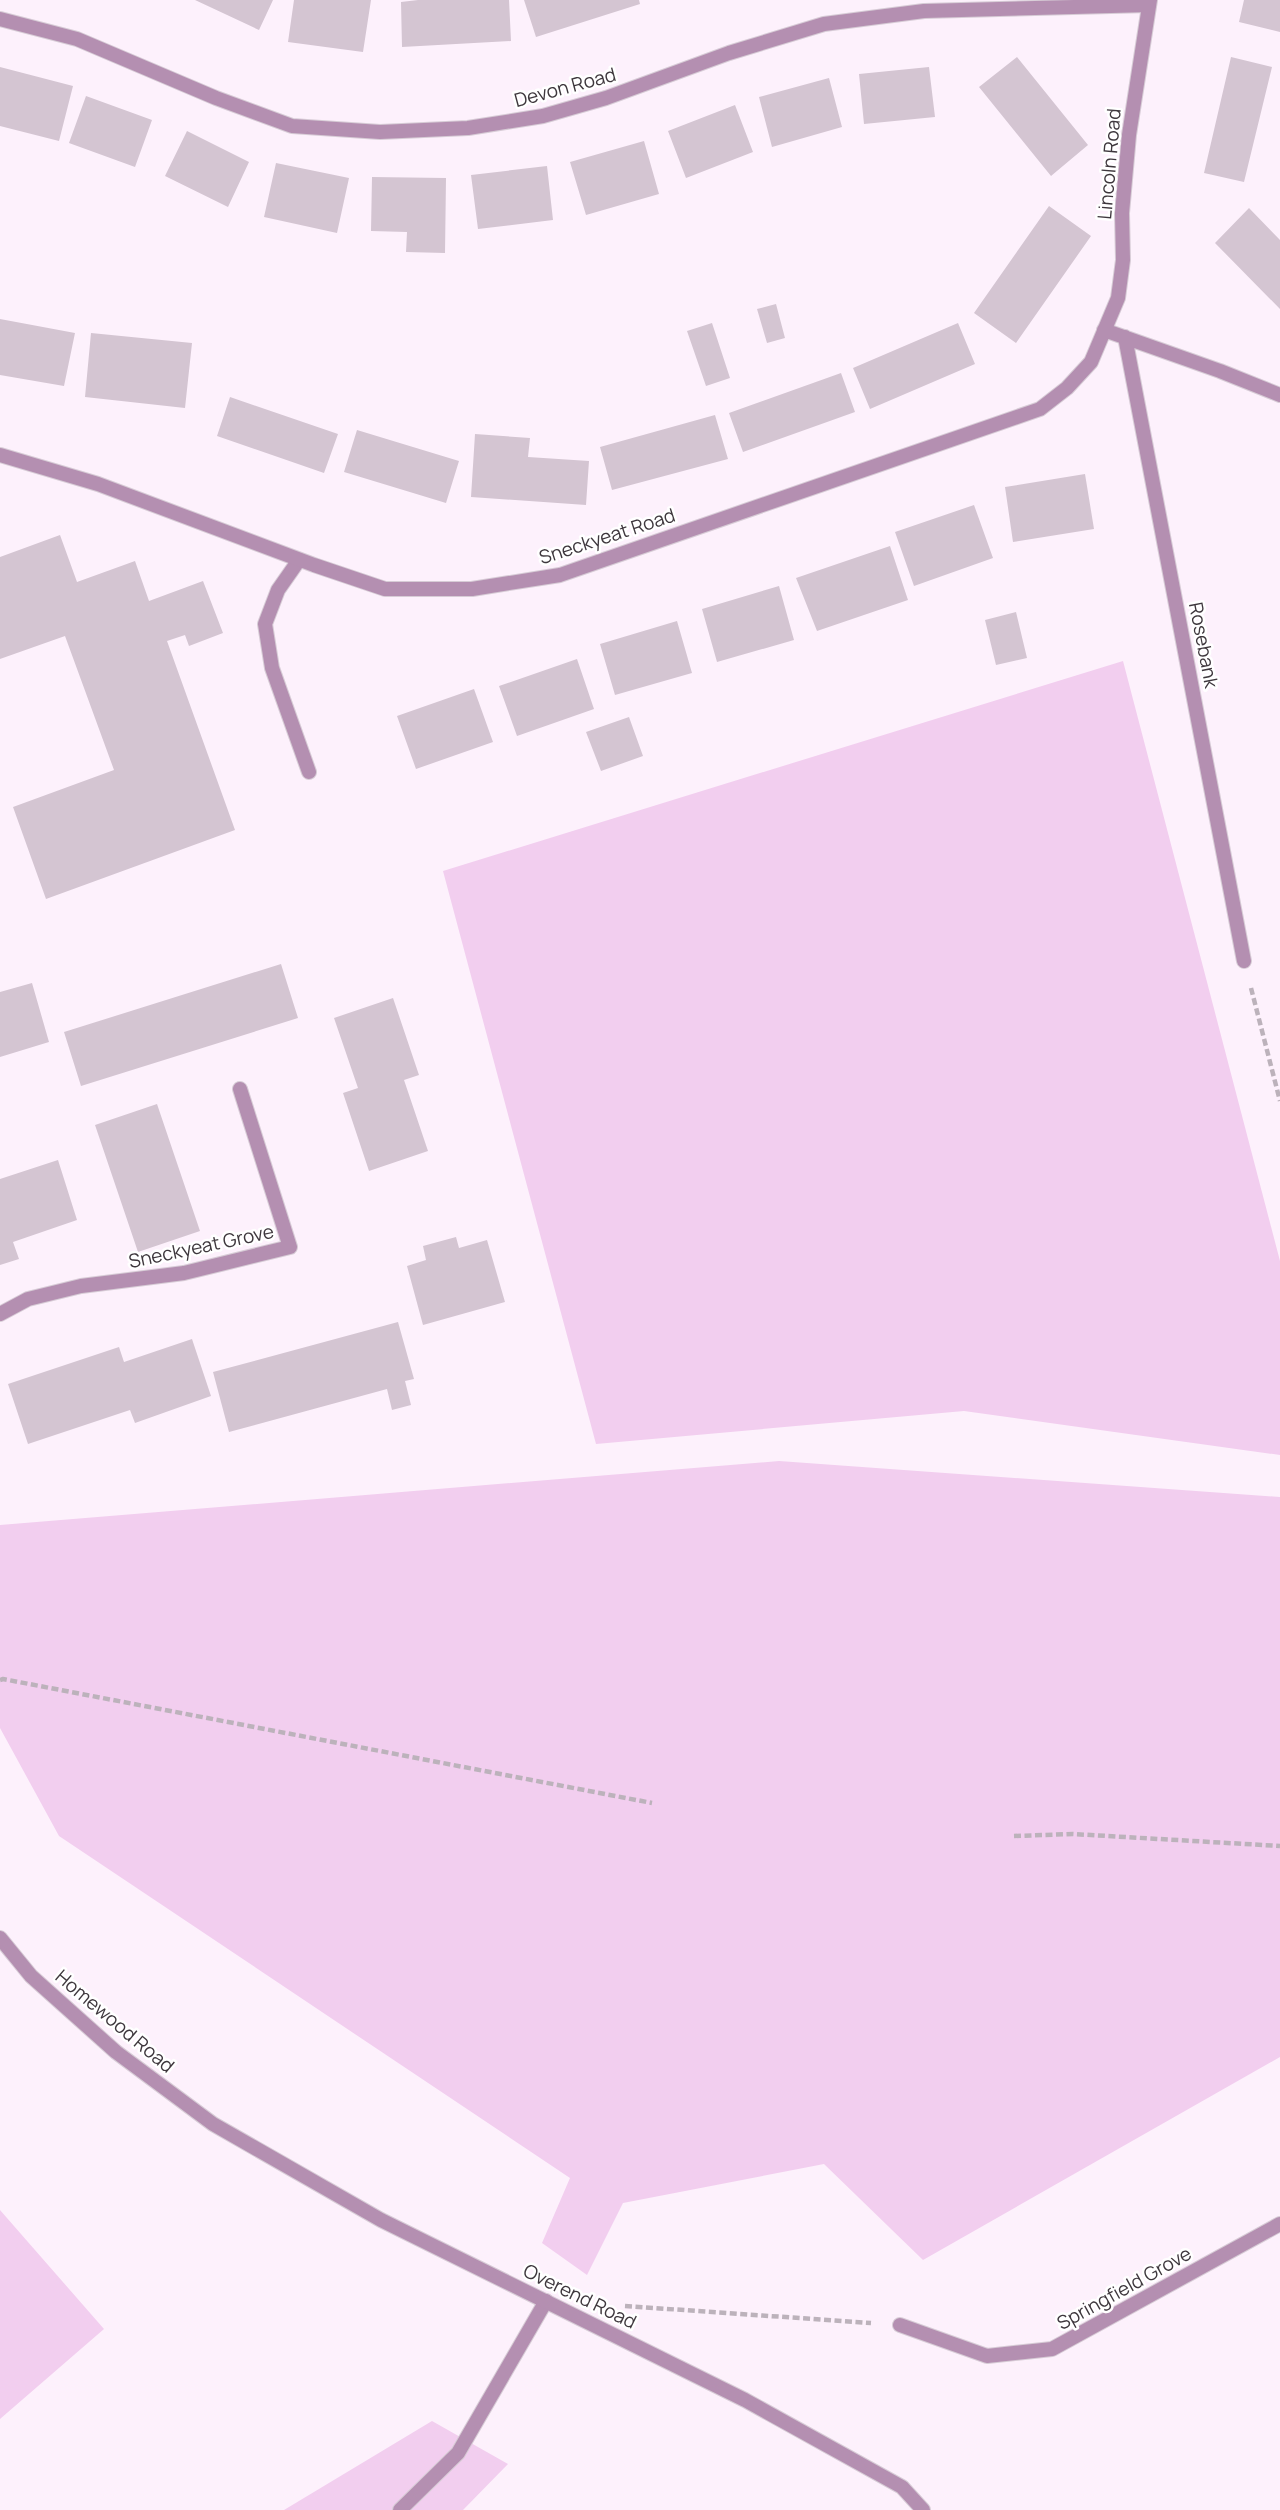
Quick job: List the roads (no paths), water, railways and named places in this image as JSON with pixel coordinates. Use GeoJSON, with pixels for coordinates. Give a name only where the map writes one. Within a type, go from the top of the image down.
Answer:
{"type":"FeatureCollection","features":[{"type":"Feature","properties":{"kind":"street","name":"Devon Road"},"geometry":{"type":"LineString","coordinates":[[0,19],[77,39],[216,98],[292,126],[380,132],[468,128],[543,116],[606,98],[729,53],[824,24],[924,12],[1149,3]]}},
{"type":"Feature","properties":{"kind":"street","name":"Lincoln Road"},"geometry":{"type":"LineString","coordinates":[[1104,330],[1118,298],[1122,273],[1122,213],[1129,135],[1149,3]]}},
{"type":"Feature","properties":{"kind":"street"},"geometry":{"type":"LineString","coordinates":[[1104,330],[1220,370],[1280,395]]}},
{"type":"Feature","properties":{"kind":"street","name":"Sneckyeat Road"},"geometry":{"type":"LineString","coordinates":[[0,454],[98,484],[299,560],[386,589],[472,589],[560,575],[1040,409],[1067,388],[1091,362],[1104,330]]}},
{"type":"Feature","properties":{"kind":"street","name":"Rosebank"},"geometry":{"type":"LineString","coordinates":[[1125,337],[1244,961]]}},
{"type":"Feature","properties":{"kind":"street"},"geometry":{"type":"LineString","coordinates":[[299,560],[278,590],[265,624],[272,668],[309,772]]}},
{"type":"Feature","properties":{"kind":"street","name":"Sneckyeat Grove"},"geometry":{"type":"LineString","coordinates":[[0,1314],[27,1299],[81,1286],[184,1273],[290,1247],[240,1089]]}},
{"type":"Feature","properties":{"kind":"street","name":"Homewood Road"},"geometry":{"type":"LineString","coordinates":[[0,1938],[32,1976],[116,2052],[213,2124]]}},
{"type":"Feature","properties":{"kind":"street","name":"Overend Road"},"geometry":{"type":"LineString","coordinates":[[213,2124],[382,2220],[745,2400],[902,2487],[923,2510]]}},
{"type":"Feature","properties":{"kind":"street","name":"Springfield Grove"},"geometry":{"type":"LineString","coordinates":[[900,2325],[987,2356],[1052,2349],[1280,2224]]}},
{"type":"Feature","properties":{"kind":"street"},"geometry":{"type":"LineString","coordinates":[[400,2510],[458,2453],[546,2301]]}}]}
